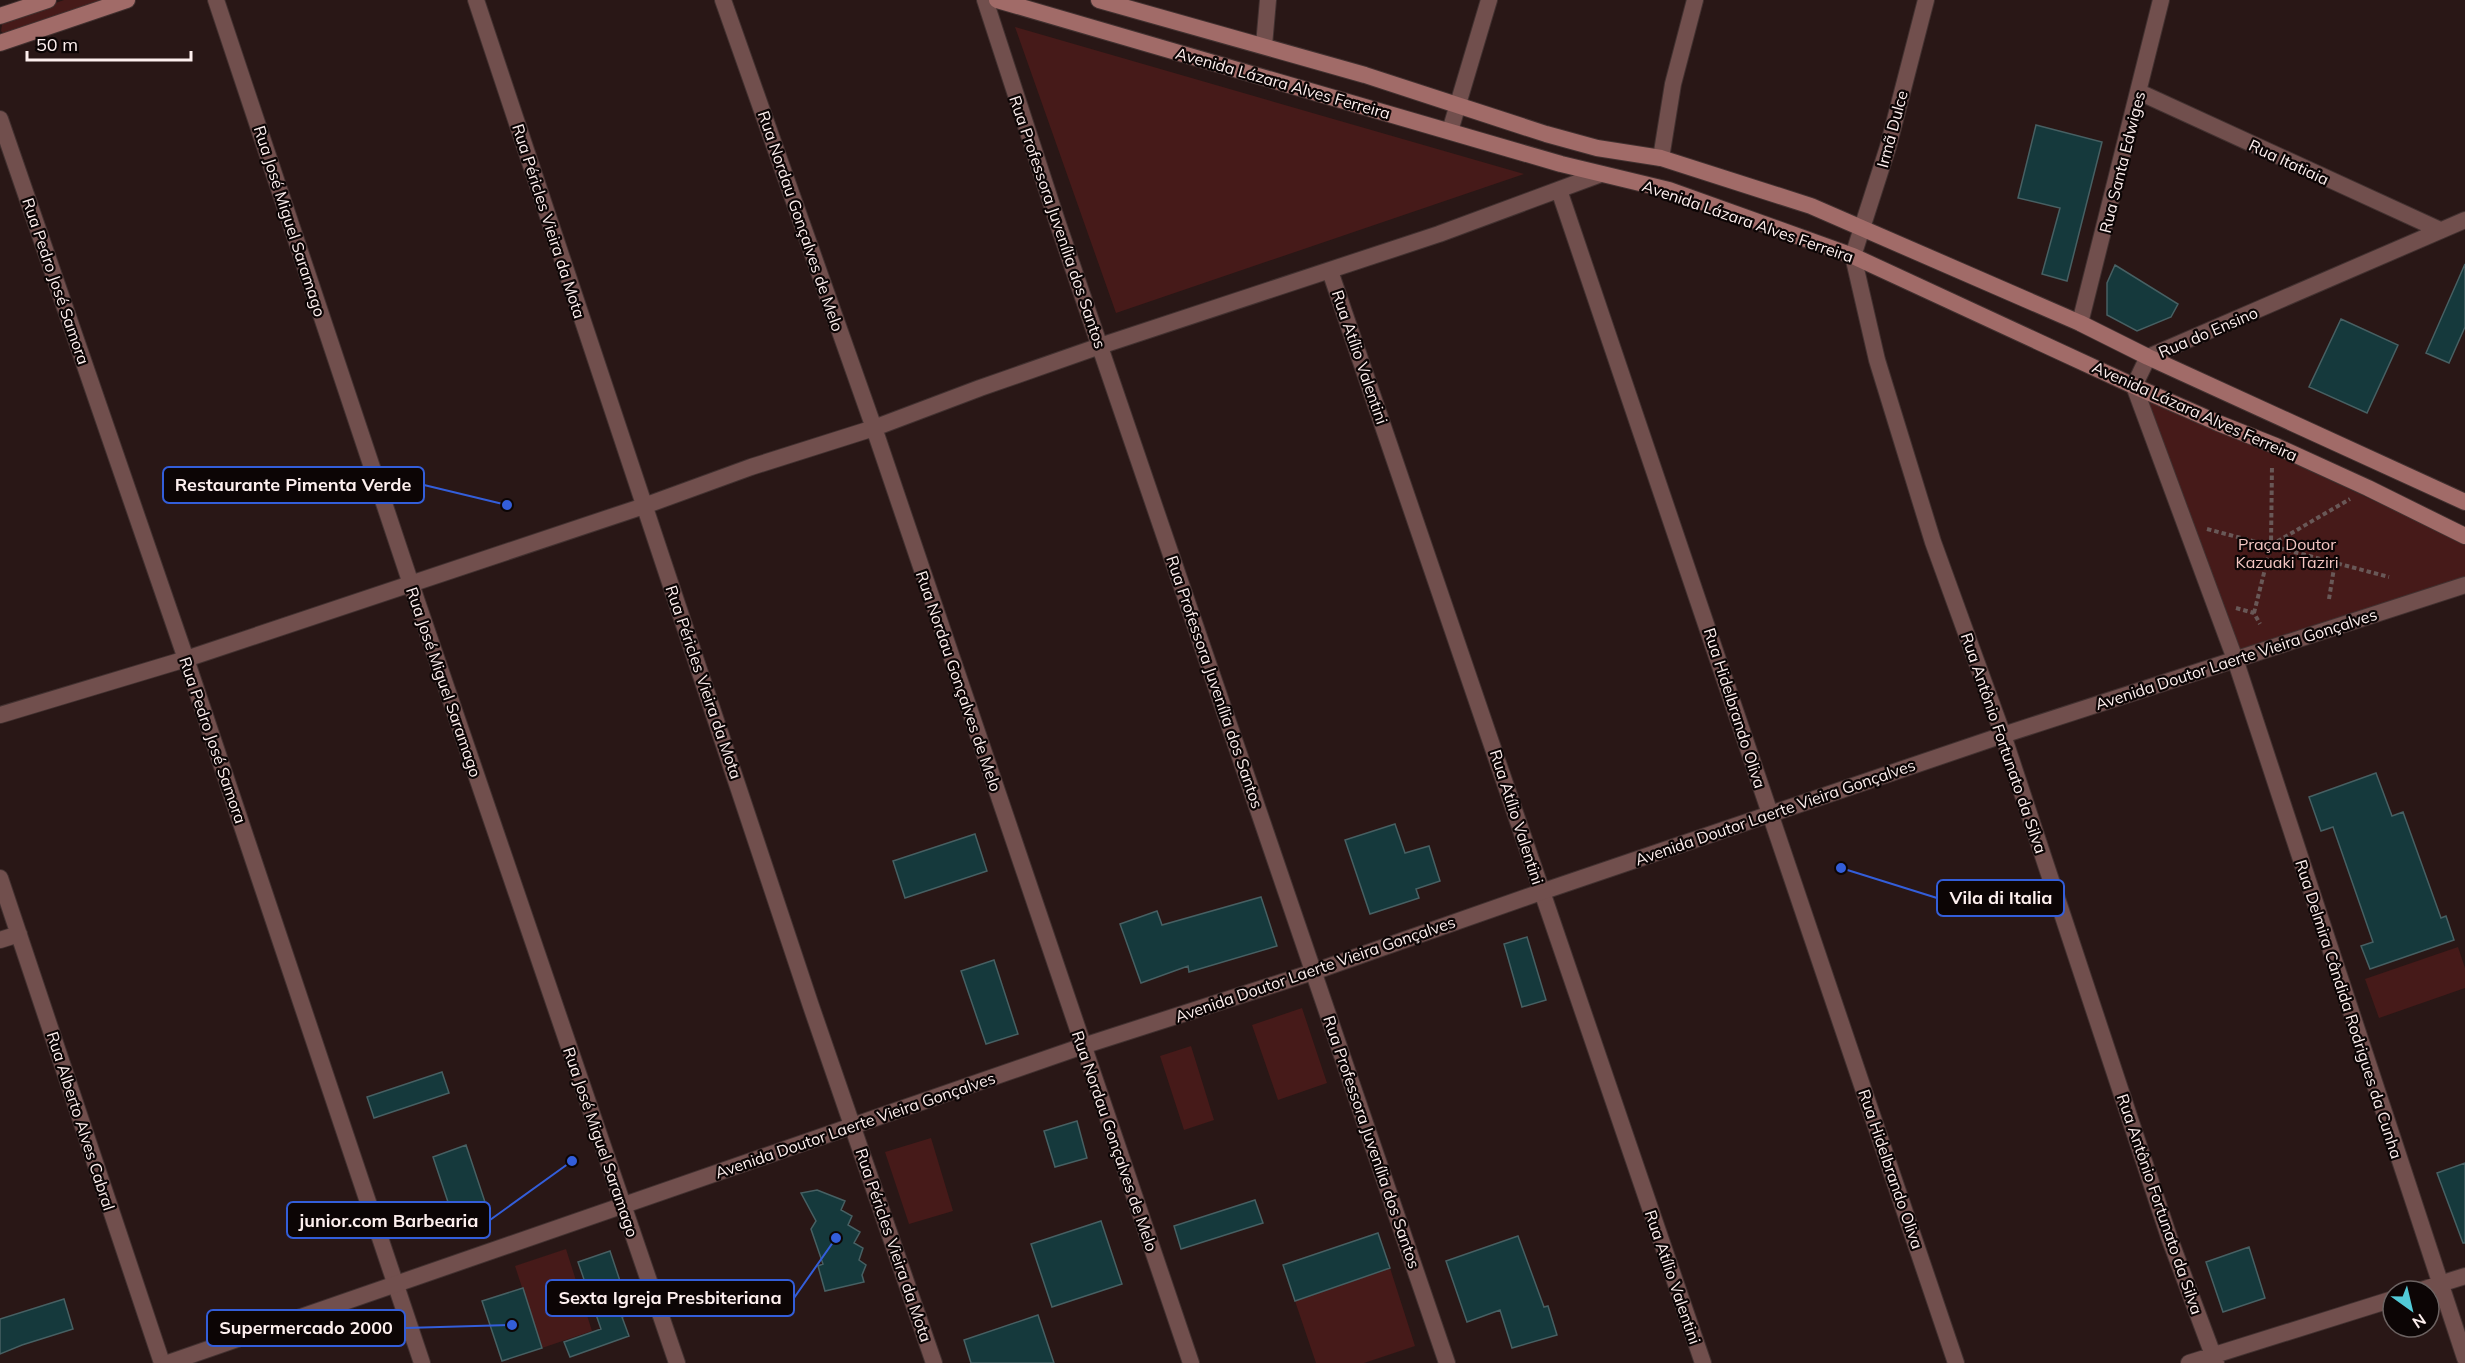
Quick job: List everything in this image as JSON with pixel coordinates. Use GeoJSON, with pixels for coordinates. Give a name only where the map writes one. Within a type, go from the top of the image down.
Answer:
{"type":"FeatureCollection","features":[{"type":"Feature","properties":{"kind":"main road"},"geometry":{"type":"LineString","coordinates":[[0,16],[48,0]]}},
{"type":"Feature","properties":{"kind":"main road"},"geometry":{"type":"LineString","coordinates":[[0,43],[127,0]]}},
{"type":"Feature","properties":{"kind":"main road","name":"Avenida Lázara Alves Ferreira"},"geometry":{"type":"LineString","coordinates":[[997,0],[1601,174],[1669,190],[1853,256],[2134,386],[2368,488],[2465,536]]}},
{"type":"Feature","properties":{"kind":"main road","name":"Avenida Lázara Alves Ferreira"},"geometry":{"type":"LineString","coordinates":[[1099,0],[1264,45],[1597,148],[1661,158],[1811,206],[2080,323],[2148,357],[2465,502]]}},
{"type":"Feature","properties":{"kind":"main road"},"geometry":{"type":"LineString","coordinates":[[1146,43],[1153,15]]}},
{"type":"Feature","properties":{"kind":"street","name":"Rua José Miguel Saramago"},"geometry":{"type":"LineString","coordinates":[[216,0],[411,584],[677,1363]]}},
{"type":"Feature","properties":{"kind":"street","name":"Rua Péricles Vieira da Mota"},"geometry":{"type":"LineString","coordinates":[[476,0],[644,506],[934,1363]]}},
{"type":"Feature","properties":{"kind":"street","name":"Rua Nordau Gonçalves de Melo"},"geometry":{"type":"LineString","coordinates":[[723,0],[874,428],[1191,1363]]}},
{"type":"Feature","properties":{"kind":"street","name":"Rua Professora Juvenília dos Santos"},"geometry":{"type":"LineString","coordinates":[[985,0],[1100,346],[1447,1363]]}},
{"type":"Feature","properties":{"kind":"street"},"geometry":{"type":"LineString","coordinates":[[1264,45],[1268,0]]}},
{"type":"Feature","properties":{"kind":"street"},"geometry":{"type":"LineString","coordinates":[[1450,131],[1489,0]]}},
{"type":"Feature","properties":{"kind":"street"},"geometry":{"type":"LineString","coordinates":[[1661,158],[1674,84],[1695,0]]}},
{"type":"Feature","properties":{"kind":"street","name":"Irmã Dulce"},"geometry":{"type":"LineString","coordinates":[[1853,256],[1888,147],[1926,0]]}},
{"type":"Feature","properties":{"kind":"street","name":"Rua Santa Edwiges"},"geometry":{"type":"LineString","coordinates":[[2080,323],[2161,0]]}},
{"type":"Feature","properties":{"kind":"street","name":"Rua Itatiaia"},"geometry":{"type":"LineString","coordinates":[[2139,92],[2440,230]]}},
{"type":"Feature","properties":{"kind":"street","name":"Rua Pedro José Samora"},"geometry":{"type":"LineString","coordinates":[[0,119],[186,658],[422,1363]]}},
{"type":"Feature","properties":{"kind":"street"},"geometry":{"type":"LineString","coordinates":[[0,715],[186,658],[644,506],[751,467],[874,428],[1100,346],[1330,271],[1601,174]]}},
{"type":"Feature","properties":{"kind":"street","name":"Rua Hidelbrando Oliva"},"geometry":{"type":"LineString","coordinates":[[1559,190],[1956,1363]]}},
{"type":"Feature","properties":{"kind":"street","name":"Rua do Ensino"},"geometry":{"type":"LineString","coordinates":[[2134,386],[2148,357],[2465,220]]}},
{"type":"Feature","properties":{"kind":"street","name":"Rua Antônio Fortunato da Silva"},"geometry":{"type":"LineString","coordinates":[[1853,256],[1876,360],[1933,542],[2003,735],[2169,1237],[2214,1359]]}},
{"type":"Feature","properties":{"kind":"street","name":"Rua Atílio Valentini"},"geometry":{"type":"LineString","coordinates":[[1330,271],[1703,1363]]}},
{"type":"Feature","properties":{"kind":"street"},"geometry":{"type":"LineString","coordinates":[[2134,386],[2235,659]]}},
{"type":"Feature","properties":{"kind":"street","name":"Avenida Doutor Laerte Vieira Gonçalves"},"geometry":{"type":"LineString","coordinates":[[168,1363],[1083,1046],[1313,972],[2003,735],[2235,659],[2464,589]]}},
{"type":"Feature","properties":{"kind":"street","name":"Rua Delmira Cândida Rodrigues da Cunha"},"geometry":{"type":"LineString","coordinates":[[2235,659],[2437,1279]]}},
{"type":"Feature","properties":{"kind":"street","name":"Rua Alberto Alves Cabral"},"geometry":{"type":"LineString","coordinates":[[0,878],[162,1363]]}},
{"type":"Feature","properties":{"kind":"street"},"geometry":{"type":"LineString","coordinates":[[0,940],[19,934]]}},
{"type":"Feature","properties":{"kind":"street"},"geometry":{"type":"LineString","coordinates":[[2441,1284],[2465,1276]]}},
{"type":"Feature","properties":{"kind":"street","name":"Rua Delmira Cândida Rodrigues da Cunha"},"geometry":{"type":"LineString","coordinates":[[2441,1291],[2465,1358]]}},
{"type":"Feature","properties":{"kind":"street"},"geometry":{"type":"LineString","coordinates":[[2189,1363],[2214,1359],[2381,1303]]}},
{"type":"Feature","properties":{"kind":"path"},"geometry":{"type":"LineString","coordinates":[[2260,624],[2254,613],[2271,545],[2272,466],[2276,446]]}},
{"type":"Feature","properties":{"kind":"path"},"geometry":{"type":"LineString","coordinates":[[2271,545],[2368,488]]}},
{"type":"Feature","properties":{"kind":"path"},"geometry":{"type":"LineString","coordinates":[[2184,523],[2389,577]]}},
{"type":"Feature","properties":{"kind":"path"},"geometry":{"type":"LineString","coordinates":[[2329,598],[2335,562]]}},
{"type":"Feature","properties":{"kind":"path"},"geometry":{"type":"LineString","coordinates":[[2234,608],[2254,613]]}},
{"type":"Feature","properties":{"kind":"green space"},"geometry":{"type":"Polygon","coordinates":[[[64,0],[112,0],[5,35],[1,31],[5,21],[64,0]]]}},
{"type":"Feature","properties":{"kind":"green space"},"geometry":{"type":"Polygon","coordinates":[[[1015,27],[1524,174],[1116,313],[1015,27]]]}},
{"type":"Feature","properties":{"kind":"green space","name":"Praça Doutor Kazuaki Taziri"},"geometry":{"type":"Polygon","coordinates":[[[2133,389],[2465,543],[2465,586],[2235,659],[2133,389]]]}},
{"type":"Feature","properties":{"kind":"green space"},"geometry":{"type":"Polygon","coordinates":[[[2458,947],[2465,968],[2465,988],[2379,1018],[2365,979],[2458,947]]]}},
{"type":"Feature","properties":{"kind":"green space"},"geometry":{"type":"Polygon","coordinates":[[[1302,1008],[1327,1083],[1278,1100],[1252,1025],[1302,1008]]]}},
{"type":"Feature","properties":{"kind":"green space"},"geometry":{"type":"Polygon","coordinates":[[[1191,1046],[1214,1120],[1184,1130],[1160,1056],[1191,1046]]]}},
{"type":"Feature","properties":{"kind":"green space"},"geometry":{"type":"Polygon","coordinates":[[[931,1138],[953,1211],[909,1224],[885,1152],[931,1138]]]}},
{"type":"Feature","properties":{"kind":"green space"},"geometry":{"type":"Polygon","coordinates":[[[566,1249],[592,1331],[542,1348],[515,1266],[566,1249]]]}},
{"type":"Feature","properties":{"kind":"green space"},"geometry":{"type":"Polygon","coordinates":[[[1390,1268],[1415,1346],[1364,1363],[1316,1363],[1295,1301],[1390,1268]]]}},
{"type":"Feature","properties":{"kind":"building"},"geometry":{"type":"Polygon","coordinates":[[[2036,125],[2102,142],[2067,281],[2042,274],[2060,208],[2018,198],[2036,125]]]}},
{"type":"Feature","properties":{"kind":"building"},"geometry":{"type":"Polygon","coordinates":[[[2465,264],[2465,327],[2449,363],[2426,353],[2465,264]]]}},
{"type":"Feature","properties":{"kind":"building"},"geometry":{"type":"Polygon","coordinates":[[[2115,265],[2178,304],[2171,317],[2137,331],[2107,315],[2107,283],[2115,265]]]}},
{"type":"Feature","properties":{"kind":"building"},"geometry":{"type":"Polygon","coordinates":[[[2341,319],[2398,345],[2367,413],[2309,387],[2341,319]]]}},
{"type":"Feature","properties":{"kind":"building"},"geometry":{"type":"Polygon","coordinates":[[[2376,773],[2392,816],[2403,812],[2441,918],[2446,916],[2454,940],[2370,969],[2361,946],[2373,942],[2333,827],[2321,831],[2309,797],[2376,773]]]}},
{"type":"Feature","properties":{"kind":"building"},"geometry":{"type":"Polygon","coordinates":[[[1395,824],[1405,853],[1429,846],[1440,881],[1416,889],[1419,898],[1370,914],[1345,840],[1395,824]]]}},
{"type":"Feature","properties":{"kind":"building"},"geometry":{"type":"Polygon","coordinates":[[[975,834],[987,871],[905,898],[893,861],[975,834]]]}},
{"type":"Feature","properties":{"kind":"building"},"geometry":{"type":"Polygon","coordinates":[[[1261,897],[1277,946],[1189,972],[1188,966],[1141,983],[1120,924],[1157,911],[1162,925],[1261,897]]]}},
{"type":"Feature","properties":{"kind":"building"},"geometry":{"type":"Polygon","coordinates":[[[1527,937],[1546,1000],[1522,1007],[1504,944],[1527,937]]]}},
{"type":"Feature","properties":{"kind":"building"},"geometry":{"type":"Polygon","coordinates":[[[994,960],[1018,1034],[986,1044],[961,971],[994,960]]]}},
{"type":"Feature","properties":{"kind":"building"},"geometry":{"type":"Polygon","coordinates":[[[442,1072],[449,1093],[374,1118],[367,1097],[442,1072]]]}},
{"type":"Feature","properties":{"kind":"building"},"geometry":{"type":"Polygon","coordinates":[[[1077,1121],[1087,1158],[1055,1167],[1044,1131],[1077,1121]]]}},
{"type":"Feature","properties":{"kind":"building"},"geometry":{"type":"Polygon","coordinates":[[[466,1145],[485,1202],[452,1214],[433,1157],[466,1145]]]}},
{"type":"Feature","properties":{"kind":"building"},"geometry":{"type":"Polygon","coordinates":[[[2465,1163],[2465,1243],[2463,1243],[2437,1173],[2465,1163]]]}},
{"type":"Feature","properties":{"kind":"building"},"geometry":{"type":"Polygon","coordinates":[[[817,1190],[845,1201],[841,1210],[852,1216],[848,1225],[860,1232],[854,1243],[863,1248],[859,1260],[866,1265],[862,1275],[864,1282],[825,1291],[818,1266],[823,1264],[811,1229],[816,1221],[801,1193],[817,1190]]]}},
{"type":"Feature","properties":{"kind":"building"},"geometry":{"type":"Polygon","coordinates":[[[1255,1200],[1263,1223],[1181,1249],[1174,1226],[1255,1200]]]}},
{"type":"Feature","properties":{"kind":"building"},"geometry":{"type":"Polygon","coordinates":[[[1101,1221],[1122,1284],[1052,1307],[1031,1244],[1101,1221]]]}},
{"type":"Feature","properties":{"kind":"building"},"geometry":{"type":"Polygon","coordinates":[[[1378,1233],[1390,1268],[1295,1301],[1283,1265],[1378,1233]]]}},
{"type":"Feature","properties":{"kind":"building"},"geometry":{"type":"Polygon","coordinates":[[[1518,1236],[1544,1307],[1548,1306],[1557,1335],[1512,1348],[1500,1310],[1467,1322],[1446,1261],[1518,1236]]]}},
{"type":"Feature","properties":{"kind":"building"},"geometry":{"type":"Polygon","coordinates":[[[2249,1247],[2265,1298],[2223,1312],[2206,1262],[2249,1247]]]}},
{"type":"Feature","properties":{"kind":"building"},"geometry":{"type":"Polygon","coordinates":[[[610,1251],[631,1314],[622,1317],[629,1336],[570,1357],[564,1342],[601,1329],[578,1262],[610,1251]]]}},
{"type":"Feature","properties":{"kind":"building"},"geometry":{"type":"Polygon","coordinates":[[[523,1288],[542,1348],[502,1361],[482,1301],[523,1288]]]}},
{"type":"Feature","properties":{"kind":"building"},"geometry":{"type":"Polygon","coordinates":[[[64,1299],[73,1329],[0,1354],[0,1319],[64,1299]]]}},
{"type":"Feature","properties":{"kind":"building"},"geometry":{"type":"Polygon","coordinates":[[[1038,1315],[1054,1363],[971,1363],[964,1340],[1038,1315]]]}},
{"type":"Feature","properties":{"kind":"place","name":"Restaurante Pimenta Verde"},"geometry":{"type":"Point","coordinates":[507,505]}},
{"type":"Feature","properties":{"kind":"place","name":"Vila di Italia"},"geometry":{"type":"Point","coordinates":[1841,868]}},
{"type":"Feature","properties":{"kind":"place","name":"junior.com Barbearia"},"geometry":{"type":"Point","coordinates":[572,1161]}},
{"type":"Feature","properties":{"kind":"place","name":"Sexta Igreja Presbiteriana"},"geometry":{"type":"Point","coordinates":[836,1238]}},
{"type":"Feature","properties":{"kind":"place","name":"Supermercado 2000"},"geometry":{"type":"Point","coordinates":[512,1325]}}]}
